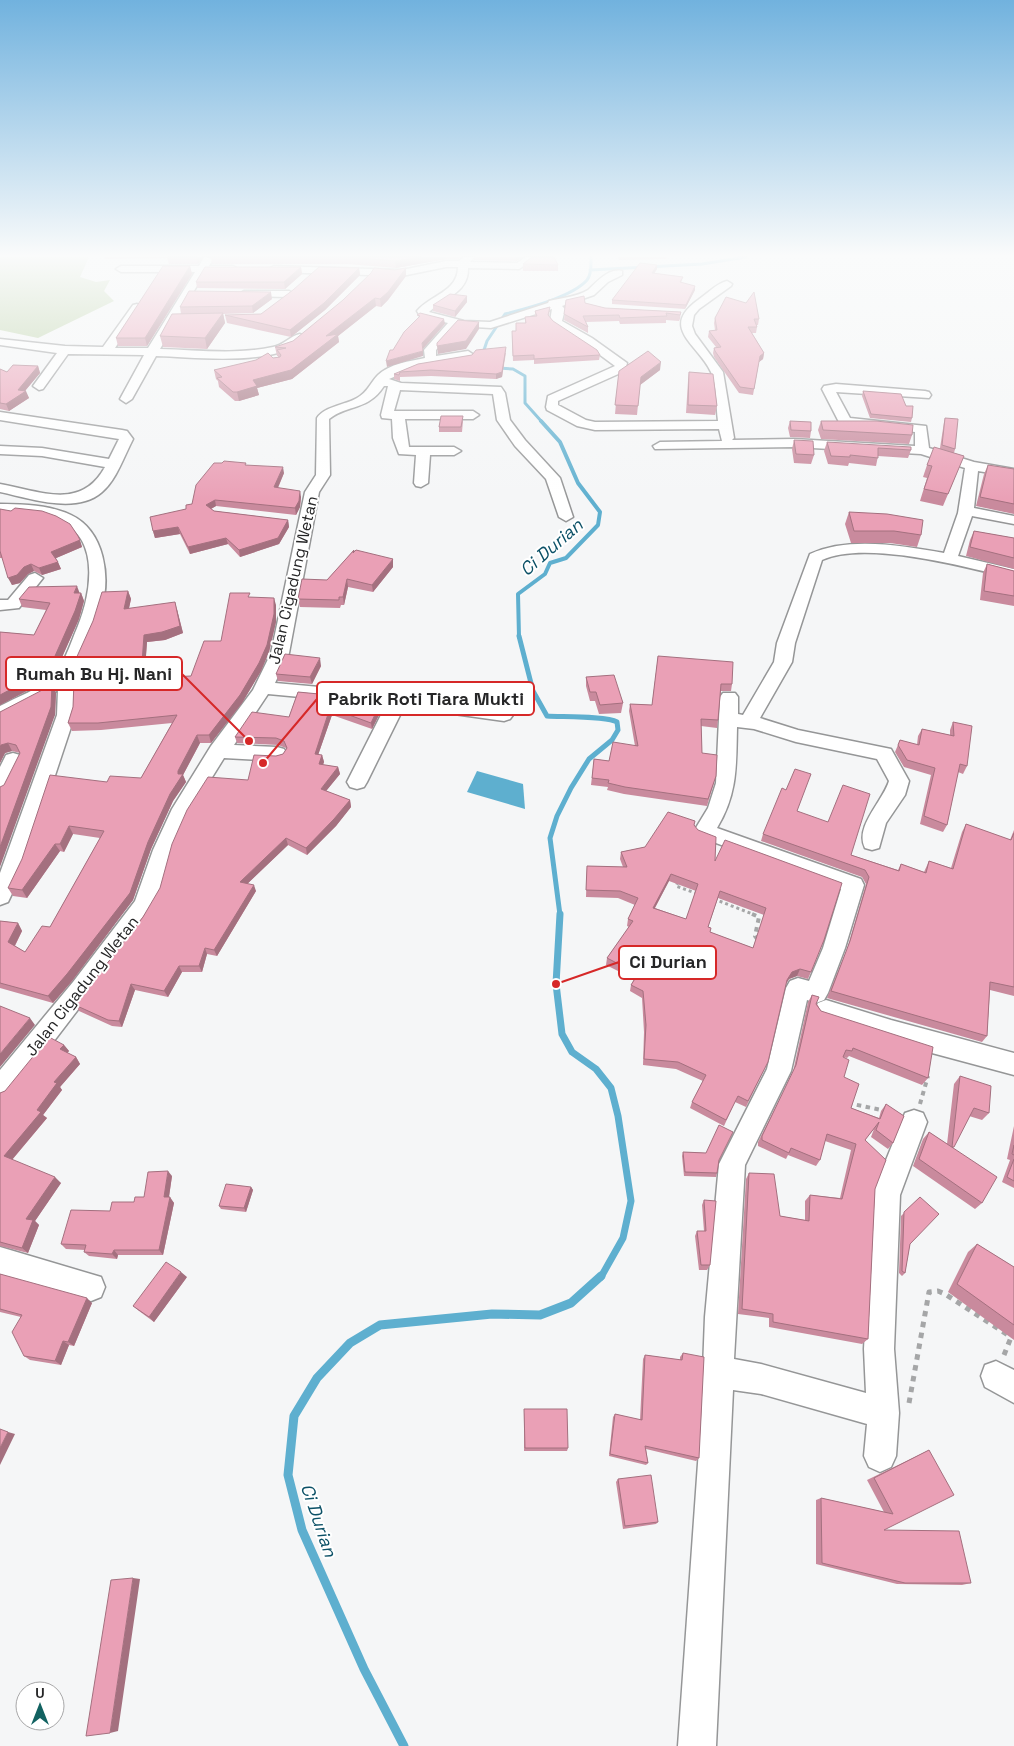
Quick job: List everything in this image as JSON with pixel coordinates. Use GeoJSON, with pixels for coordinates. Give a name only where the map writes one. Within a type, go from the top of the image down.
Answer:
{"type":"FeatureCollection","features":[{"type":"Feature","properties":{"kind":"street"},"geometry":{"type":"LineString","coordinates":[[106,352],[115,338]]}},
{"type":"Feature","properties":{"kind":"street"},"geometry":{"type":"LineString","coordinates":[[126,399],[162,338]]}},
{"type":"Feature","properties":{"kind":"street"},"geometry":{"type":"LineString","coordinates":[[0,342],[65,350],[106,352],[260,353],[289,346],[298,338]]}},
{"type":"Feature","properties":{"kind":"street"},"geometry":{"type":"LineString","coordinates":[[431,361],[430,350],[440,338]]}},
{"type":"Feature","properties":{"kind":"street"},"geometry":{"type":"LineString","coordinates":[[379,382],[390,372],[431,361],[469,358],[467,350],[475,338]]}},
{"type":"Feature","properties":{"kind":"street"},"geometry":{"type":"LineString","coordinates":[[586,338],[621,363],[622,368],[552,399],[552,407],[582,423],[595,426],[724,425]]}},
{"type":"Feature","properties":{"kind":"street"},"geometry":{"type":"LineString","coordinates":[[692,338],[717,372],[728,443]]}},
{"type":"Feature","properties":{"kind":"street"},"geometry":{"type":"LineString","coordinates":[[39,386],[65,350]]}},
{"type":"Feature","properties":{"kind":"street"},"geometry":{"type":"LineString","coordinates":[[379,382],[393,382],[394,386]]}},
{"type":"Feature","properties":{"kind":"street","name":"Jalan Cigadung Wetan"},"geometry":{"type":"LineString","coordinates":[[0,1088],[113,951],[143,906],[152,890],[163,851],[188,798],[218,751],[247,714],[263,688],[280,653],[312,492],[322,475],[323,418],[327,414],[364,399],[379,382]]}},
{"type":"Feature","properties":{"kind":"street"},"geometry":{"type":"LineString","coordinates":[[394,386],[386,413],[399,416],[473,415]]}},
{"type":"Feature","properties":{"kind":"street"},"geometry":{"type":"LineString","coordinates":[[394,386],[497,390],[504,420],[520,444],[553,478],[566,516]]}},
{"type":"Feature","properties":{"kind":"street"},"geometry":{"type":"LineString","coordinates":[[922,450],[921,429],[845,422],[828,389],[925,395]]}},
{"type":"Feature","properties":{"kind":"street"},"geometry":{"type":"LineString","coordinates":[[0,416],[122,434],[126,439],[98,489],[80,498],[71,500],[0,488]]}},
{"type":"Feature","properties":{"kind":"street"},"geometry":{"type":"LineString","coordinates":[[399,416],[397,432],[402,441],[402,450],[454,451]]}},
{"type":"Feature","properties":{"kind":"street"},"geometry":{"type":"LineString","coordinates":[[660,446],[794,443],[922,450],[972,466],[1014,473]]}},
{"type":"Feature","properties":{"kind":"street"},"geometry":{"type":"LineString","coordinates":[[0,450],[42,452],[112,464]]}},
{"type":"Feature","properties":{"kind":"street"},"geometry":{"type":"LineString","coordinates":[[421,483],[423,451]]}},
{"type":"Feature","properties":{"kind":"street"},"geometry":{"type":"LineString","coordinates":[[949,558],[960,537],[966,511],[972,466]]}},
{"type":"Feature","properties":{"kind":"street"},"geometry":{"type":"LineString","coordinates":[[0,508],[45,512],[73,522],[93,545],[98,578],[93,608],[62,680],[0,714]]}},
{"type":"Feature","properties":{"kind":"street"},"geometry":{"type":"LineString","coordinates":[[966,511],[1014,520]]}},
{"type":"Feature","properties":{"kind":"street"},"geometry":{"type":"LineString","coordinates":[[289,520],[306,522]]}},
{"type":"Feature","properties":{"kind":"street"},"geometry":{"type":"LineString","coordinates":[[749,722],[783,662],[786,643],[814,557],[820,553],[851,550],[902,551],[949,558],[1014,574]]}},
{"type":"Feature","properties":{"kind":"street"},"geometry":{"type":"LineString","coordinates":[[0,621],[6,605],[35,578]]}},
{"type":"Feature","properties":{"kind":"street"},"geometry":{"type":"LineString","coordinates":[[0,896],[14,866],[66,716],[67,689],[62,680]]}},
{"type":"Feature","properties":{"kind":"street"},"geometry":{"type":"LineString","coordinates":[[263,688],[398,700],[504,715]]}},
{"type":"Feature","properties":{"kind":"street"},"geometry":{"type":"LineString","coordinates":[[697,1746],[717,1421],[717,1372],[733,1160],[779,1071],[798,988],[816,993],[834,948],[853,885],[704,831],[718,809],[726,783],[729,697]]}},
{"type":"Feature","properties":{"kind":"street"},"geometry":{"type":"LineString","coordinates":[[357,782],[398,700]]}},
{"type":"Feature","properties":{"kind":"street"},"geometry":{"type":"LineString","coordinates":[[728,720],[749,722],[805,738],[884,754],[898,781],[895,795],[876,821],[872,842]]}},
{"type":"Feature","properties":{"kind":"street"},"geometry":{"type":"LineString","coordinates":[[218,751],[278,754]]}},
{"type":"Feature","properties":{"kind":"street"},"geometry":{"type":"LineString","coordinates":[[0,787],[13,760]]}},
{"type":"Feature","properties":{"kind":"street"},"geometry":{"type":"LineString","coordinates":[[826,1010],[1014,1064]]}},
{"type":"Feature","properties":{"kind":"street"},"geometry":{"type":"LineString","coordinates":[[880,1456],[895,1413],[880,1349],[886,1195],[914,1122]]}},
{"type":"Feature","properties":{"kind":"street"},"geometry":{"type":"LineString","coordinates":[[0,1261],[91,1287]]}},
{"type":"Feature","properties":{"kind":"street"},"geometry":{"type":"LineString","coordinates":[[717,1372],[761,1379],[895,1413]]}},
{"type":"Feature","properties":{"kind":"path"},"geometry":{"type":"LineString","coordinates":[[680,878],[676,887],[702,895]]}},
{"type":"Feature","properties":{"kind":"path"},"geometry":{"type":"LineString","coordinates":[[709,897],[759,917],[755,936],[765,943]]}},
{"type":"Feature","properties":{"kind":"path"},"geometry":{"type":"LineString","coordinates":[[840,1100],[880,1109],[914,1122],[928,1076]]}},
{"type":"Feature","properties":{"kind":"path"},"geometry":{"type":"LineString","coordinates":[[895,1413],[929,1292],[938,1291],[945,1294],[1011,1337]]}},
{"type":"Feature","properties":{"kind":"water"},"geometry":{"type":"Polygon","coordinates":[[[477,771],[523,784],[525,809],[467,792],[477,771]]]}},
{"type":"Feature","properties":{"kind":"building"},"geometry":{"type":"Polygon","coordinates":[[[296,338],[332,338],[291,370],[253,380],[257,386],[233,392],[217,378],[222,377],[214,370],[256,360],[268,353],[273,358],[280,357],[281,355],[277,350],[286,348],[275,347],[296,338]]]}},
{"type":"Feature","properties":{"kind":"building"},"geometry":{"type":"Polygon","coordinates":[[[400,338],[426,338],[422,343],[423,351],[386,361],[390,350],[393,350],[400,338]]]}},
{"type":"Feature","properties":{"kind":"building"},"geometry":{"type":"Polygon","coordinates":[[[441,338],[468,338],[466,341],[437,346],[441,338]]]}},
{"type":"Feature","properties":{"kind":"building"},"geometry":{"type":"Polygon","coordinates":[[[512,338],[580,338],[597,350],[600,355],[534,359],[534,355],[513,356],[512,338]]]}},
{"type":"Feature","properties":{"kind":"building"},"geometry":{"type":"Polygon","coordinates":[[[715,338],[755,338],[764,353],[760,356],[754,389],[740,387],[715,351],[714,348],[721,347],[715,338]]]}},
{"type":"Feature","properties":{"kind":"building"},"geometry":{"type":"Polygon","coordinates":[[[506,347],[502,372],[496,374],[431,370],[400,372],[399,375],[394,374],[418,364],[472,355],[476,350],[506,347]]]}},
{"type":"Feature","properties":{"kind":"building"},"geometry":{"type":"Polygon","coordinates":[[[648,351],[661,362],[641,377],[638,406],[615,405],[619,371],[648,351]]]}},
{"type":"Feature","properties":{"kind":"building"},"geometry":{"type":"Polygon","coordinates":[[[13,365],[38,366],[18,390],[26,391],[6,404],[0,403],[0,369],[7,372],[13,365]]]}},
{"type":"Feature","properties":{"kind":"building"},"geometry":{"type":"Polygon","coordinates":[[[689,372],[713,374],[717,406],[688,405],[689,372]]]}},
{"type":"Feature","properties":{"kind":"building"},"geometry":{"type":"Polygon","coordinates":[[[863,391],[901,394],[906,406],[913,406],[912,418],[871,414],[863,391]]]}},
{"type":"Feature","properties":{"kind":"building"},"geometry":{"type":"Polygon","coordinates":[[[441,416],[463,416],[461,427],[439,427],[441,416]]]}},
{"type":"Feature","properties":{"kind":"building"},"geometry":{"type":"Polygon","coordinates":[[[945,418],[958,419],[955,449],[942,445],[945,418]]]}},
{"type":"Feature","properties":{"kind":"building"},"geometry":{"type":"Polygon","coordinates":[[[790,421],[811,422],[811,431],[791,430],[790,421]]]}},
{"type":"Feature","properties":{"kind":"building"},"geometry":{"type":"Polygon","coordinates":[[[821,421],[876,421],[913,425],[912,435],[823,430],[821,421]]]}},
{"type":"Feature","properties":{"kind":"building"},"geometry":{"type":"Polygon","coordinates":[[[794,440],[813,441],[814,455],[796,454],[794,440]]]}},
{"type":"Feature","properties":{"kind":"building"},"geometry":{"type":"Polygon","coordinates":[[[827,442],[911,447],[911,450],[878,448],[878,458],[850,455],[850,457],[831,456],[827,442]]]}},
{"type":"Feature","properties":{"kind":"building"},"geometry":{"type":"Polygon","coordinates":[[[934,447],[964,456],[948,494],[924,489],[932,466],[927,465],[934,447]]]}},
{"type":"Feature","properties":{"kind":"building"},"geometry":{"type":"Polygon","coordinates":[[[224,461],[246,463],[245,465],[283,467],[274,487],[300,491],[299,501],[295,508],[215,500],[206,505],[214,511],[288,520],[278,538],[239,550],[226,538],[188,547],[178,527],[153,531],[150,517],[186,509],[186,505],[192,504],[196,485],[214,463],[222,463],[224,461]]]}},
{"type":"Feature","properties":{"kind":"building"},"geometry":{"type":"Polygon","coordinates":[[[988,465],[1014,469],[1014,504],[980,497],[988,465]]]}},
{"type":"Feature","properties":{"kind":"building"},"geometry":{"type":"Polygon","coordinates":[[[15,508],[42,511],[56,516],[70,524],[80,540],[51,552],[58,562],[39,568],[31,564],[24,567],[17,575],[8,578],[0,551],[0,509],[11,511],[15,508]]]}},
{"type":"Feature","properties":{"kind":"building"},"geometry":{"type":"Polygon","coordinates":[[[849,512],[887,514],[923,520],[921,535],[894,531],[854,531],[849,512]]]}},
{"type":"Feature","properties":{"kind":"building"},"geometry":{"type":"Polygon","coordinates":[[[974,531],[1014,538],[1014,558],[970,547],[974,531]]]}},
{"type":"Feature","properties":{"kind":"building"},"geometry":{"type":"Polygon","coordinates":[[[354,550],[353,553],[356,550],[393,559],[372,585],[347,579],[343,597],[339,597],[339,600],[298,599],[302,579],[327,580],[354,550]]]}},
{"type":"Feature","properties":{"kind":"building"},"geometry":{"type":"Polygon","coordinates":[[[987,564],[1014,571],[1014,596],[984,591],[987,564]]]}},
{"type":"Feature","properties":{"kind":"building"},"geometry":{"type":"Polygon","coordinates":[[[77,586],[74,593],[81,593],[51,665],[36,676],[0,695],[0,632],[34,635],[50,603],[19,599],[29,587],[77,586]]]}},
{"type":"Feature","properties":{"kind":"building"},"geometry":{"type":"Polygon","coordinates":[[[128,591],[124,609],[175,602],[180,626],[144,635],[141,677],[145,678],[191,676],[204,641],[221,641],[230,593],[250,593],[248,597],[274,598],[274,614],[267,645],[259,663],[240,695],[209,735],[197,735],[178,771],[178,774],[183,774],[170,794],[148,842],[130,893],[48,996],[0,983],[0,921],[18,923],[8,942],[25,952],[42,926],[50,927],[104,831],[69,826],[60,844],[55,844],[22,890],[8,888],[22,859],[50,775],[107,782],[110,776],[141,778],[177,715],[98,723],[68,723],[73,707],[74,681],[70,672],[93,621],[102,592],[128,591]]]}},
{"type":"Feature","properties":{"kind":"building"},"geometry":{"type":"Polygon","coordinates":[[[285,654],[320,658],[310,677],[276,674],[285,654]]]}},
{"type":"Feature","properties":{"kind":"building"},"geometry":{"type":"Polygon","coordinates":[[[658,656],[733,662],[732,684],[721,684],[718,720],[701,719],[702,753],[717,755],[716,776],[708,799],[625,787],[608,783],[609,780],[592,778],[594,759],[609,761],[613,742],[638,746],[630,704],[652,705],[658,656]]]}},
{"type":"Feature","properties":{"kind":"building"},"geometry":{"type":"Polygon","coordinates":[[[614,675],[623,703],[600,705],[596,692],[590,692],[586,677],[614,675]]]}},
{"type":"Feature","properties":{"kind":"building"},"geometry":{"type":"Polygon","coordinates":[[[52,685],[51,707],[0,847],[0,787],[4,785],[20,753],[16,745],[8,743],[1,745],[0,748],[0,712],[52,685]]]}},
{"type":"Feature","properties":{"kind":"building"},"geometry":{"type":"Polygon","coordinates":[[[298,692],[382,700],[371,723],[330,708],[315,754],[322,755],[319,764],[338,767],[321,789],[350,800],[306,848],[286,838],[240,882],[254,885],[214,950],[205,948],[199,966],[179,966],[164,991],[131,984],[119,1021],[108,1020],[75,1005],[143,917],[160,888],[172,844],[187,810],[208,777],[248,780],[254,755],[276,756],[283,754],[287,748],[284,741],[276,738],[235,737],[252,712],[289,717],[298,692]]]}},
{"type":"Feature","properties":{"kind":"building"},"geometry":{"type":"Polygon","coordinates":[[[953,722],[972,726],[967,766],[960,764],[947,825],[924,816],[935,768],[907,760],[898,745],[900,740],[919,745],[922,729],[954,736],[953,722]]]}},
{"type":"Feature","properties":{"kind":"building"},"geometry":{"type":"Polygon","coordinates":[[[795,769],[811,774],[797,811],[828,822],[843,785],[870,794],[851,855],[899,871],[901,864],[926,873],[929,861],[953,869],[966,824],[1011,840],[1014,833],[1014,987],[990,982],[987,1036],[831,991],[850,941],[869,877],[865,870],[763,834],[782,788],[786,790],[795,769]]]}},
{"type":"Feature","properties":{"kind":"building"},"geometry":{"type":"Polygon","coordinates":[[[668,812],[695,821],[694,825],[698,830],[716,837],[715,861],[725,840],[842,883],[824,940],[811,972],[800,969],[792,972],[787,980],[768,1062],[748,1101],[738,1096],[726,1120],[692,1102],[706,1075],[678,1062],[644,1059],[646,1025],[643,991],[631,985],[638,974],[607,958],[633,921],[628,919],[638,898],[620,891],[586,890],[587,866],[627,867],[621,852],[645,847],[668,812]],[[671,874],[653,908],[686,919],[698,884],[671,874]],[[720,891],[708,927],[711,928],[710,932],[753,948],[766,908],[720,891]]]}},
{"type":"Feature","properties":{"kind":"building"},"geometry":{"type":"Polygon","coordinates":[[[812,995],[819,997],[816,1004],[821,1011],[933,1047],[928,1078],[853,1048],[852,1051],[846,1050],[843,1057],[849,1060],[844,1077],[859,1084],[851,1108],[880,1119],[886,1104],[904,1116],[893,1143],[876,1130],[879,1122],[865,1140],[886,1160],[875,1189],[868,1339],[773,1322],[773,1314],[742,1309],[749,1173],[774,1174],[780,1216],[809,1221],[810,1195],[842,1199],[856,1144],[827,1134],[820,1160],[791,1148],[789,1153],[762,1140],[762,1136],[796,1065],[812,995]]]}},
{"type":"Feature","properties":{"kind":"building"},"geometry":{"type":"Polygon","coordinates":[[[0,1006],[30,1018],[0,1054],[0,1006]]]}},
{"type":"Feature","properties":{"kind":"building"},"geometry":{"type":"Polygon","coordinates":[[[49,1037],[64,1045],[60,1049],[76,1057],[54,1082],[57,1083],[37,1110],[41,1112],[4,1156],[55,1177],[26,1219],[33,1220],[22,1248],[0,1242],[0,1093],[5,1091],[49,1037]]]}},
{"type":"Feature","properties":{"kind":"building"},"geometry":{"type":"Polygon","coordinates":[[[960,1076],[991,1086],[989,1113],[974,1108],[954,1147],[952,1147],[960,1076]]]}},
{"type":"Feature","properties":{"kind":"building"},"geometry":{"type":"Polygon","coordinates":[[[719,1125],[733,1132],[719,1160],[717,1173],[685,1172],[683,1152],[706,1153],[719,1125]]]}},
{"type":"Feature","properties":{"kind":"building"},"geometry":{"type":"Polygon","coordinates":[[[929,1132],[997,1177],[982,1203],[919,1159],[929,1132]]]}},
{"type":"Feature","properties":{"kind":"building"},"geometry":{"type":"Polygon","coordinates":[[[1014,1159],[1014,1181],[1007,1177],[1014,1159]]]}},
{"type":"Feature","properties":{"kind":"building"},"geometry":{"type":"Polygon","coordinates":[[[168,1171],[164,1197],[170,1197],[159,1250],[114,1250],[112,1254],[84,1252],[86,1245],[61,1244],[71,1210],[110,1211],[112,1202],[134,1202],[135,1197],[144,1197],[148,1172],[168,1171]]]}},
{"type":"Feature","properties":{"kind":"building"},"geometry":{"type":"Polygon","coordinates":[[[226,1184],[251,1187],[244,1208],[219,1206],[226,1184]]]}},
{"type":"Feature","properties":{"kind":"building"},"geometry":{"type":"Polygon","coordinates":[[[920,1197],[939,1214],[910,1244],[905,1273],[902,1271],[904,1212],[920,1197]]]}},
{"type":"Feature","properties":{"kind":"building"},"geometry":{"type":"Polygon","coordinates":[[[704,1200],[716,1201],[710,1265],[701,1265],[697,1231],[706,1231],[704,1200]]]}},
{"type":"Feature","properties":{"kind":"building"},"geometry":{"type":"Polygon","coordinates":[[[977,1244],[1014,1267],[1014,1325],[957,1284],[977,1244]]]}},
{"type":"Feature","properties":{"kind":"building"},"geometry":{"type":"Polygon","coordinates":[[[166,1262],[181,1272],[149,1317],[133,1306],[166,1262]]]}},
{"type":"Feature","properties":{"kind":"building"},"geometry":{"type":"Polygon","coordinates":[[[0,1274],[87,1298],[68,1342],[63,1341],[55,1361],[24,1356],[12,1332],[22,1315],[0,1309],[0,1274]]]}},
{"type":"Feature","properties":{"kind":"building"},"geometry":{"type":"Polygon","coordinates":[[[683,1353],[704,1357],[699,1458],[645,1446],[648,1463],[610,1454],[615,1414],[642,1420],[645,1355],[682,1360],[683,1353]]]}},
{"type":"Feature","properties":{"kind":"building"},"geometry":{"type":"Polygon","coordinates":[[[524,1409],[567,1409],[568,1448],[525,1448],[524,1409]]]}},
{"type":"Feature","properties":{"kind":"building"},"geometry":{"type":"Polygon","coordinates":[[[0,1429],[8,1432],[0,1448],[0,1429]]]}},
{"type":"Feature","properties":{"kind":"building"},"geometry":{"type":"Polygon","coordinates":[[[929,1450],[954,1495],[884,1530],[959,1531],[971,1583],[905,1583],[822,1563],[821,1498],[893,1514],[874,1478],[929,1450]]]}},
{"type":"Feature","properties":{"kind":"building"},"geometry":{"type":"Polygon","coordinates":[[[651,1475],[658,1522],[625,1526],[618,1479],[651,1475]]]}},
{"type":"Feature","properties":{"kind":"building"},"geometry":{"type":"Polygon","coordinates":[[[133,1578],[110,1733],[86,1736],[111,1580],[133,1578]]]}},
{"type":"Feature","properties":{"kind":"waterway","name":"Ci Durian"},"geometry":{"type":"LineString","coordinates":[[482,356],[489,338]]}},
{"type":"Feature","properties":{"kind":"waterway","name":"Ci Durian"},"geometry":{"type":"LineString","coordinates":[[498,368],[513,369],[525,376],[525,403],[542,422]]}},
{"type":"Feature","properties":{"kind":"waterway","name":"Ci Durian"},"geometry":{"type":"LineString","coordinates":[[519,637],[518,594],[545,574],[550,563],[566,558],[598,525],[600,512],[578,483],[560,442],[541,421]]}},
{"type":"Feature","properties":{"kind":"waterway","name":"Ci Durian"},"geometry":{"type":"LineString","coordinates":[[519,636],[533,691],[547,716],[594,718],[617,722],[618,730],[612,740],[589,759],[571,788],[557,816],[550,838],[560,915]]}},
{"type":"Feature","properties":{"kind":"waterway","name":"Ci Durian"},"geometry":{"type":"LineString","coordinates":[[560,915],[556,984],[562,1034],[572,1052],[596,1069],[611,1088],[618,1116],[631,1201],[623,1238],[601,1277]]}},
{"type":"Feature","properties":{"kind":"waterway","name":"Ci Durian"},"geometry":{"type":"LineString","coordinates":[[404,1746],[364,1669],[302,1530],[288,1475],[294,1416],[317,1378],[350,1343],[380,1325],[492,1314],[540,1315],[571,1303],[601,1276]]}},
{"type":"Feature","properties":{"kind":"place","name":"Rumah Bu Hj. Nani"},"geometry":{"type":"Point","coordinates":[249,741]}},
{"type":"Feature","properties":{"kind":"place","name":"Pabrik Roti Tiara Mukti"},"geometry":{"type":"Point","coordinates":[263,763]}},
{"type":"Feature","properties":{"kind":"place","name":"Ci Durian"},"geometry":{"type":"Point","coordinates":[556,984]}}]}
